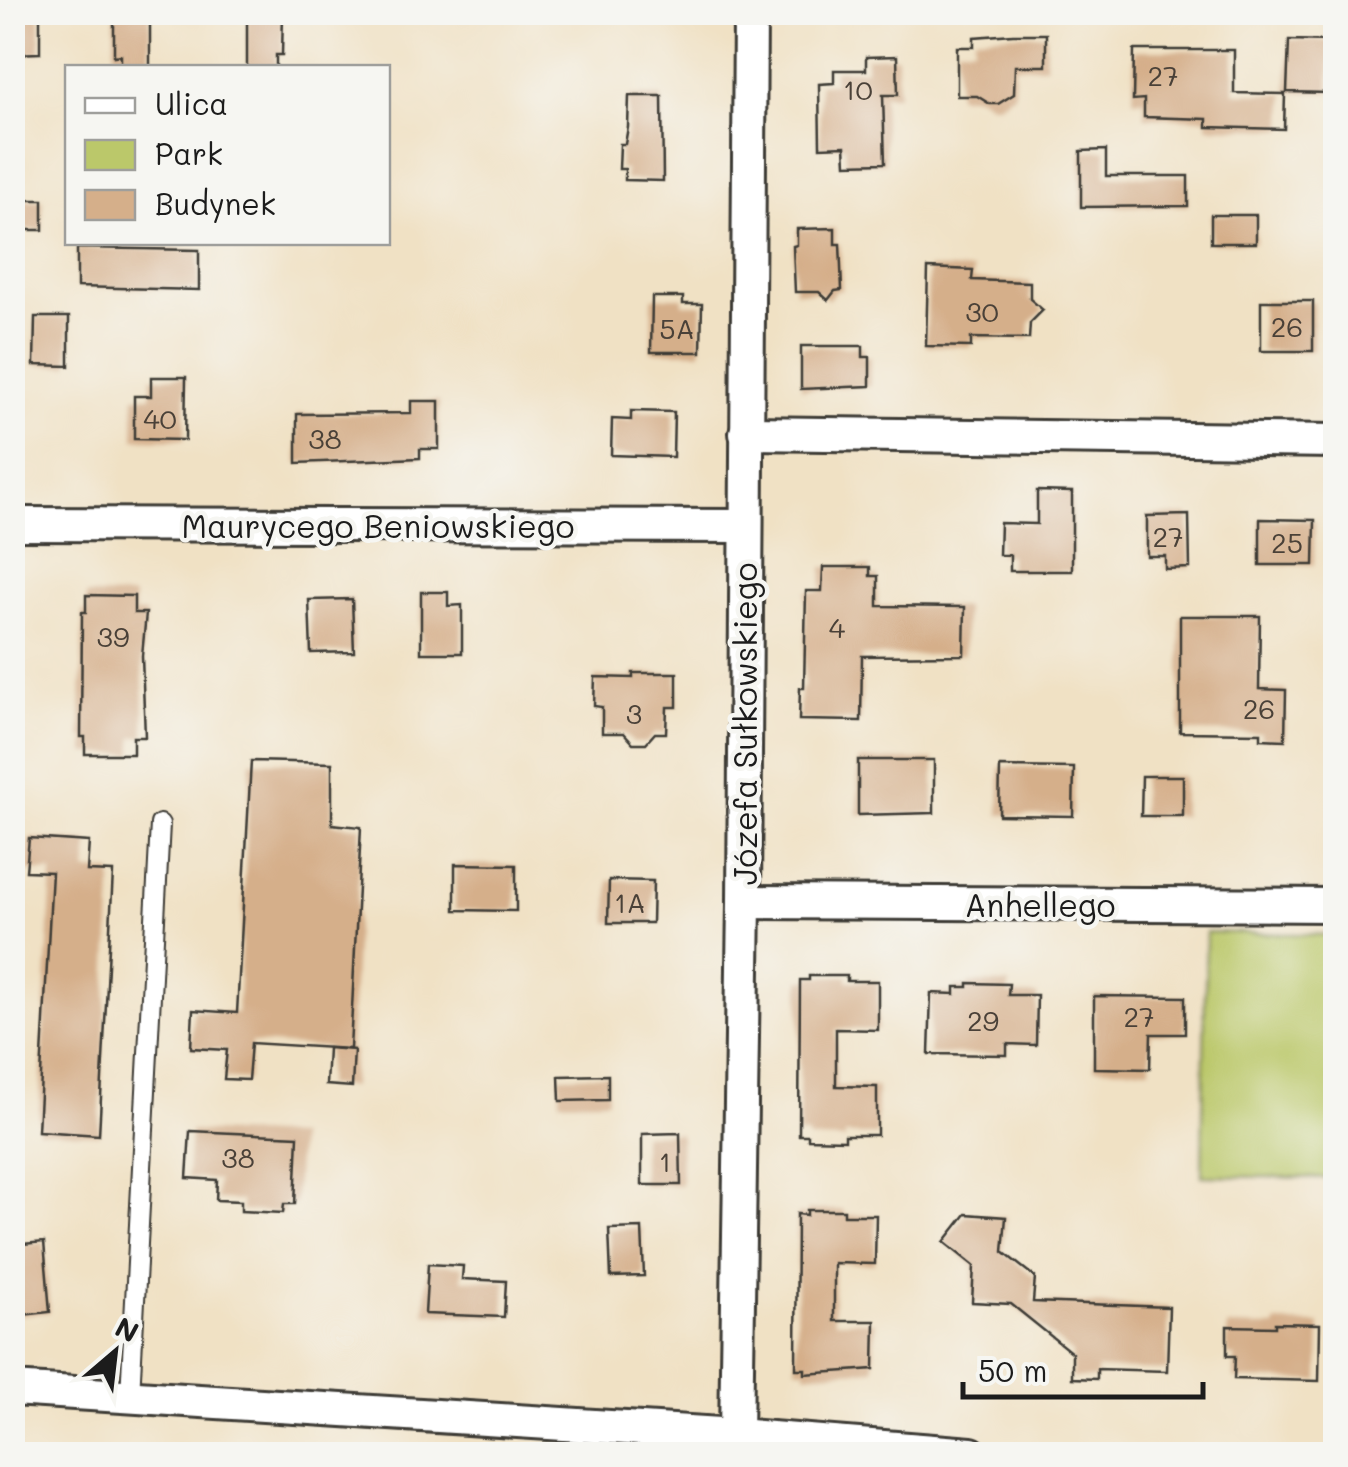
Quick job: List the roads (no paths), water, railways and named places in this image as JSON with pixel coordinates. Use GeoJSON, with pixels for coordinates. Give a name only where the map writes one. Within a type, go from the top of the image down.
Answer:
{"type":"FeatureCollection","features":[{"type":"Feature","properties":{"kind":"street","name":"Józefa Sułkowskiego"},"geometry":{"type":"LineString","coordinates":[[736,1435],[750,12]]}},
{"type":"Feature","properties":{"kind":"street"},"geometry":{"type":"LineString","coordinates":[[746,433],[1336,441]]}},
{"type":"Feature","properties":{"kind":"street","name":"Maurycego Beniowskiego"},"geometry":{"type":"LineString","coordinates":[[12,524],[744,526]]}},
{"type":"Feature","properties":{"kind":"street","name":"Anhellego"},"geometry":{"type":"LineString","coordinates":[[744,902],[1336,905]]}},
{"type":"Feature","properties":{"kind":"street"},"geometry":{"type":"LineString","coordinates":[[12,1389],[736,1435],[972,1454]]}},
{"type":"Feature","properties":{"kind":"lane"},"geometry":{"type":"LineString","coordinates":[[130,1396],[160,824]]}}]}
